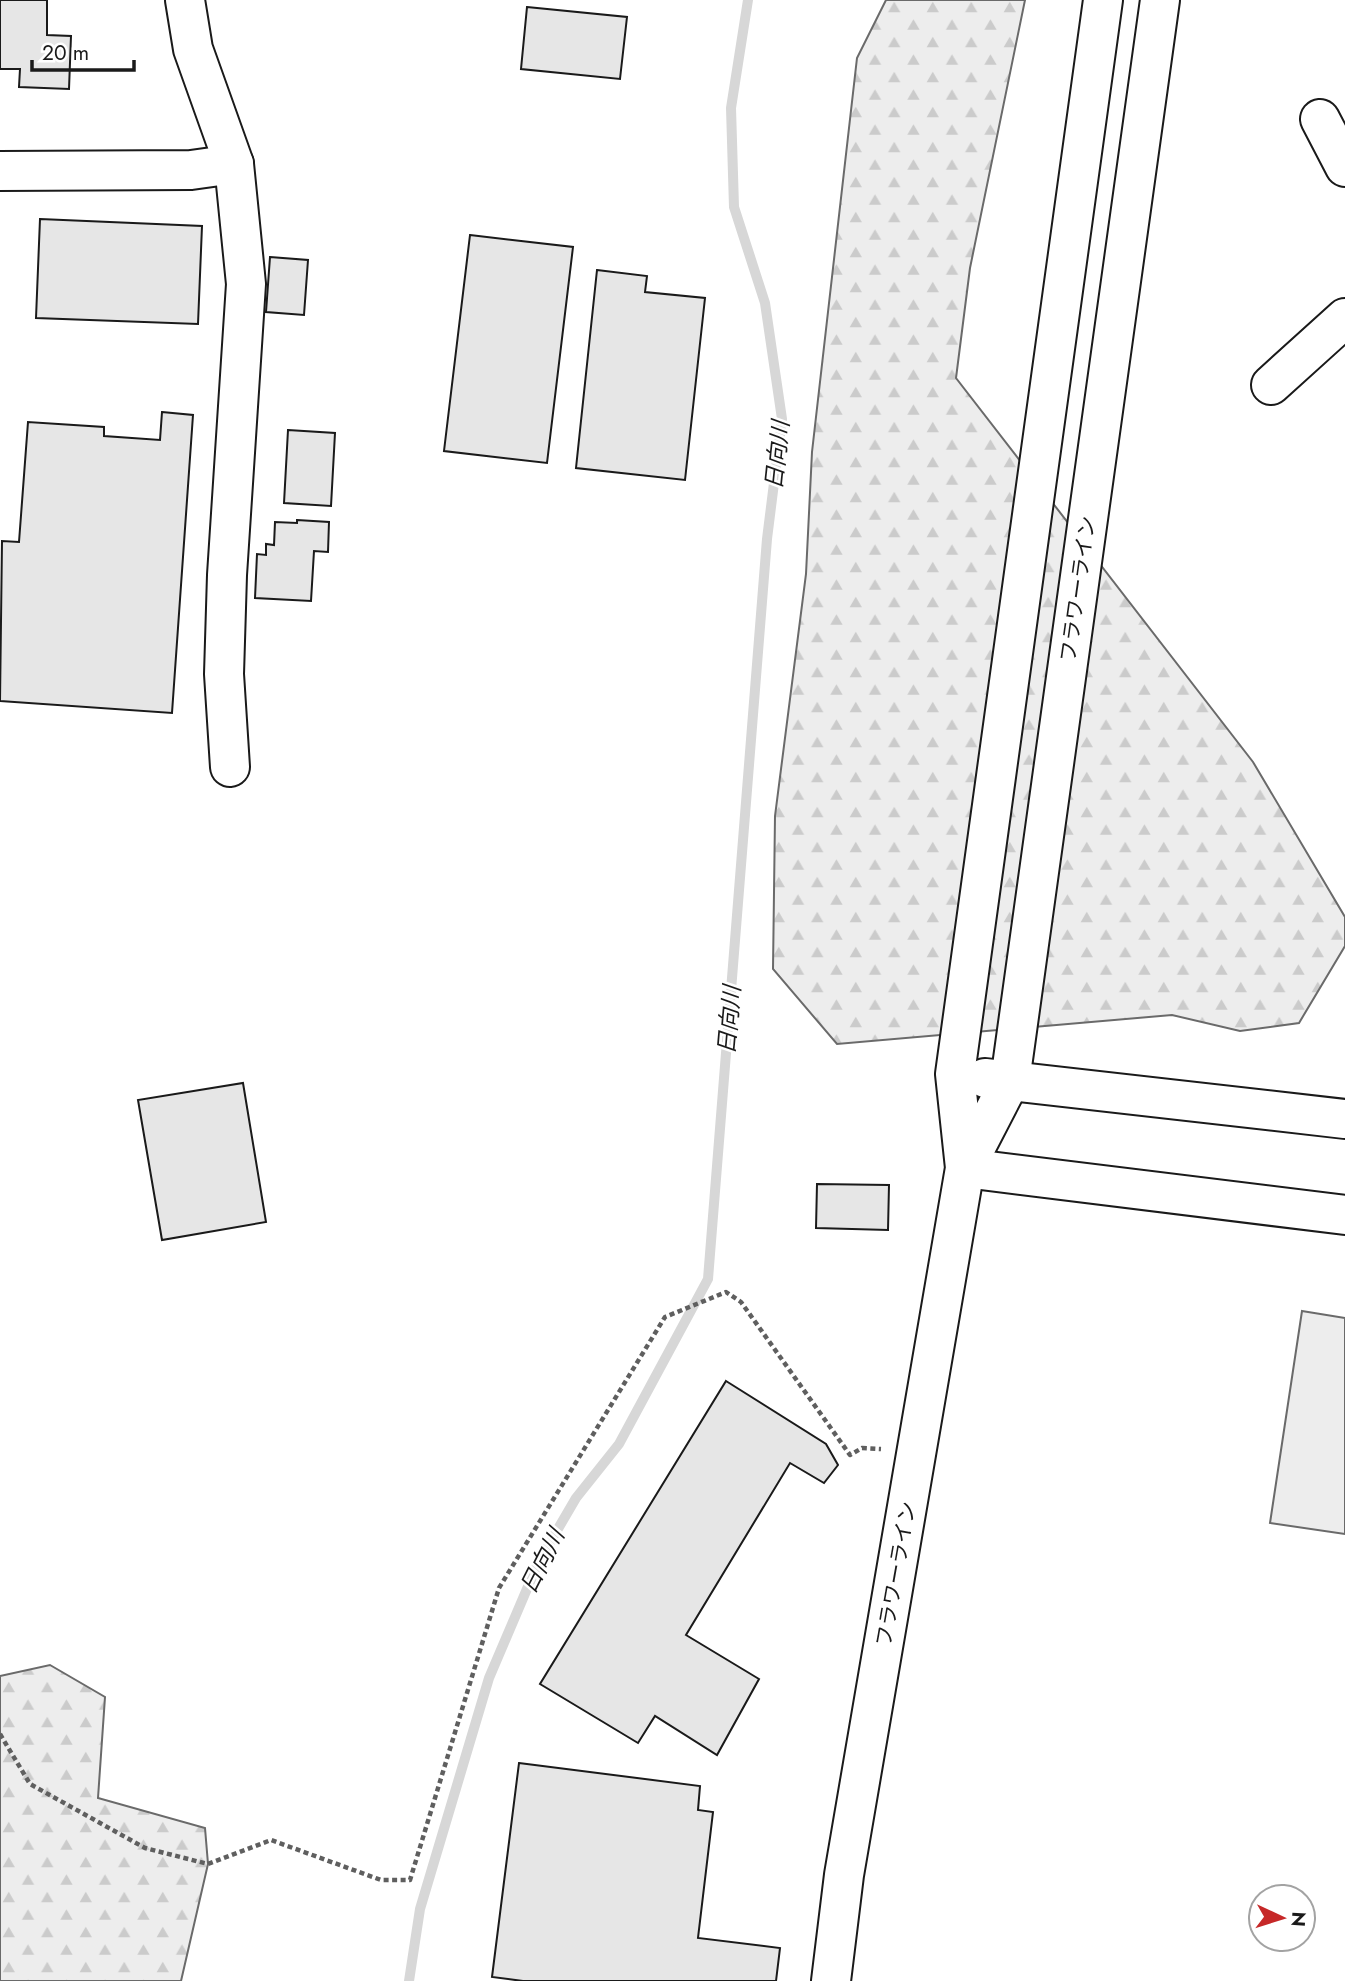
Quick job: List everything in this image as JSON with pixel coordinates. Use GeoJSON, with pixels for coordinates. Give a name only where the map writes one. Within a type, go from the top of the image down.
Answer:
{"type":"FeatureCollection","features":[{"type":"Feature","properties":{"kind":"street"},"geometry":{"type":"LineString","coordinates":[[184,0],[193,49],[234,164],[246,284],[227,575],[224,674],[230,767]]}},
{"type":"Feature","properties":{"kind":"street","name":"フラワーライン"},"geometry":{"type":"LineString","coordinates":[[831,1981],[844,1875],[965,1168],[955,1074],[1103,0]]}},
{"type":"Feature","properties":{"kind":"street","name":"フラワーライン"},"geometry":{"type":"LineString","coordinates":[[965,1168],[1010,1081],[1160,0]]}},
{"type":"Feature","properties":{"kind":"street"},"geometry":{"type":"LineString","coordinates":[[1320,119],[1345,167]]}},
{"type":"Feature","properties":{"kind":"street"},"geometry":{"type":"LineString","coordinates":[[0,171],[191,170],[234,164]]}},
{"type":"Feature","properties":{"kind":"street"},"geometry":{"type":"LineString","coordinates":[[1271,385],[1345,318]]}},
{"type":"Feature","properties":{"kind":"street"},"geometry":{"type":"LineString","coordinates":[[955,1074],[1345,1119]]}},
{"type":"Feature","properties":{"kind":"street"},"geometry":{"type":"LineString","coordinates":[[965,1168],[1345,1215]]}},
{"type":"Feature","properties":{"kind":"path"},"geometry":{"type":"LineString","coordinates":[[0,1734],[30,1784],[145,1849],[208,1864],[271,1840],[381,1880],[410,1880],[499,1588],[665,1317],[726,1292],[741,1302],[850,1455],[862,1448],[889,1450]]}},
{"type":"Feature","properties":{"kind":"green space"},"geometry":{"type":"Polygon","coordinates":[[[886,0],[1025,0],[970,268],[956,378],[1253,762],[1345,917],[1345,946],[1299,1023],[1240,1031],[1172,1015],[837,1044],[773,969],[775,816],[806,574],[812,452],[857,58],[886,0]]]}},
{"type":"Feature","properties":{"kind":"green space"},"geometry":{"type":"Polygon","coordinates":[[[50,1665],[105,1697],[98,1798],[205,1828],[208,1864],[181,1981],[0,1981],[0,1676],[50,1665]]]}},
{"type":"Feature","properties":{"kind":"shaded area"},"geometry":{"type":"Polygon","coordinates":[[[1302,1311],[1345,1318],[1345,1534],[1270,1523],[1302,1311]]]}},
{"type":"Feature","properties":{"kind":"building"},"geometry":{"type":"Polygon","coordinates":[[[0,0],[47,0],[47,35],[71,36],[69,89],[19,87],[20,69],[0,69],[0,0]]]}},
{"type":"Feature","properties":{"kind":"building"},"geometry":{"type":"Polygon","coordinates":[[[527,7],[627,17],[620,79],[521,69],[527,7]]]}},
{"type":"Feature","properties":{"kind":"building"},"geometry":{"type":"Polygon","coordinates":[[[40,219],[202,226],[198,324],[36,318],[40,219]]]}},
{"type":"Feature","properties":{"kind":"building"},"geometry":{"type":"Polygon","coordinates":[[[470,235],[573,247],[547,463],[444,451],[470,235]]]}},
{"type":"Feature","properties":{"kind":"building"},"geometry":{"type":"Polygon","coordinates":[[[270,257],[308,260],[304,315],[266,312],[270,257]]]}},
{"type":"Feature","properties":{"kind":"building"},"geometry":{"type":"Polygon","coordinates":[[[597,270],[647,276],[645,292],[705,298],[685,480],[576,468],[597,270]]]}},
{"type":"Feature","properties":{"kind":"building"},"geometry":{"type":"Polygon","coordinates":[[[162,412],[193,415],[172,713],[0,701],[2,541],[19,542],[28,422],[104,427],[104,436],[160,440],[162,412]]]}},
{"type":"Feature","properties":{"kind":"building"},"geometry":{"type":"Polygon","coordinates":[[[288,430],[335,433],[331,506],[284,503],[288,430]]]}},
{"type":"Feature","properties":{"kind":"building"},"geometry":{"type":"Polygon","coordinates":[[[297,520],[329,522],[328,552],[314,551],[311,601],[255,598],[257,554],[266,555],[266,544],[274,545],[275,522],[297,523],[297,520]]]}},
{"type":"Feature","properties":{"kind":"building"},"geometry":{"type":"Polygon","coordinates":[[[243,1083],[266,1222],[162,1240],[138,1100],[243,1083]]]}},
{"type":"Feature","properties":{"kind":"building"},"geometry":{"type":"Polygon","coordinates":[[[817,1184],[889,1185],[888,1230],[816,1228],[817,1184]]]}},
{"type":"Feature","properties":{"kind":"building"},"geometry":{"type":"Polygon","coordinates":[[[726,1381],[826,1444],[838,1465],[824,1483],[790,1463],[686,1635],[759,1679],[717,1755],[655,1716],[638,1743],[540,1684],[726,1381]]]}},
{"type":"Feature","properties":{"kind":"building"},"geometry":{"type":"Polygon","coordinates":[[[519,1763],[700,1786],[698,1810],[713,1812],[698,1938],[780,1948],[776,1981],[523,1981],[492,1977],[519,1763]]]}},
{"type":"Feature","properties":{"kind":"waterway","name":"日向川"},"geometry":{"type":"LineString","coordinates":[[409,1981],[420,1909],[489,1678],[538,1563],[576,1498],[619,1444],[708,1279],[767,539],[782,419],[765,303],[734,207],[731,108],[748,0]]}}]}
